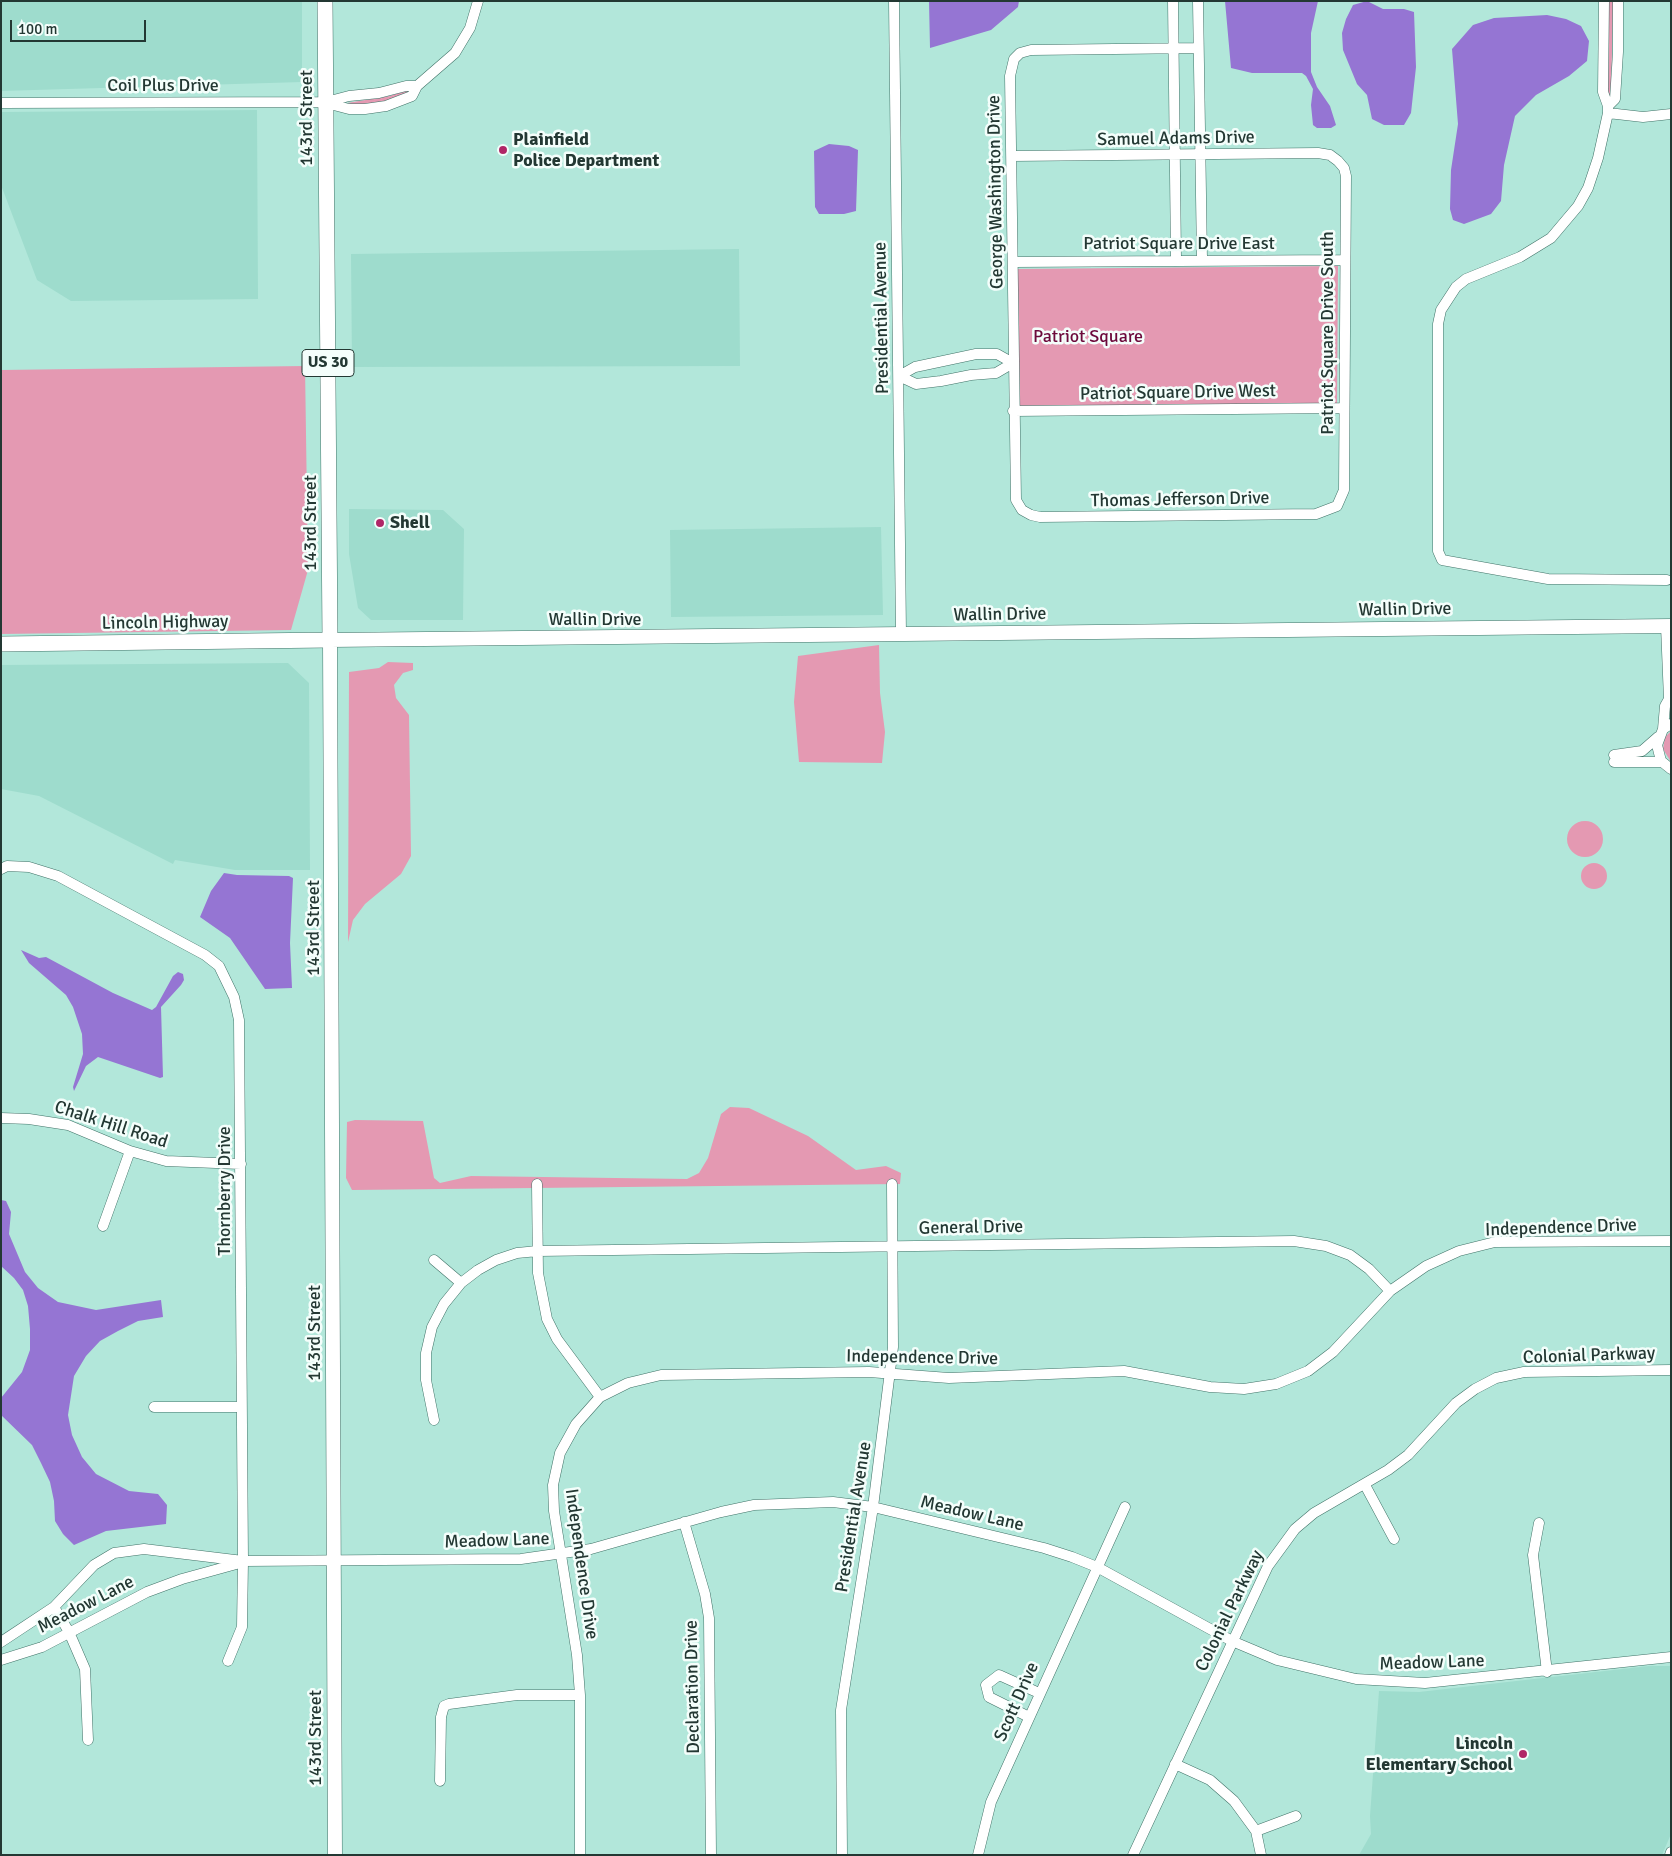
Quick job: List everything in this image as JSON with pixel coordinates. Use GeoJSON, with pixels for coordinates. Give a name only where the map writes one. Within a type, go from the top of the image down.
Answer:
{"type":"FeatureCollection","features":[{"type":"Feature","properties":{"kind":"main road","name":"143rd Street"},"geometry":{"type":"LineString","coordinates":[[325,1],[330,640],[335,1855]]}},
{"type":"Feature","properties":{"kind":"main road","name":"Wallin Drive"},"geometry":{"type":"LineString","coordinates":[[330,640],[1668,626]]}},
{"type":"Feature","properties":{"kind":"main road","name":"Lincoln Highway"},"geometry":{"type":"LineString","coordinates":[[1,644],[330,640]]}},
{"type":"Feature","properties":{"kind":"street","name":"Coil Plus Drive"},"geometry":{"type":"LineString","coordinates":[[1,103],[326,102],[349,96],[379,93],[406,86],[417,86],[436,72],[455,53],[470,28],[478,1]]}},
{"type":"Feature","properties":{"kind":"street","name":"Presidential Avenue"},"geometry":{"type":"LineString","coordinates":[[894,1],[900,376],[901,634]]}},
{"type":"Feature","properties":{"kind":"street"},"geometry":{"type":"LineString","coordinates":[[1173,1],[1176,259]]}},
{"type":"Feature","properties":{"kind":"street"},"geometry":{"type":"LineString","coordinates":[[1198,1],[1202,260]]}},
{"type":"Feature","properties":{"kind":"street"},"geometry":{"type":"LineString","coordinates":[[1604,1],[1603,92],[1608,110]]}},
{"type":"Feature","properties":{"kind":"street"},"geometry":{"type":"LineString","coordinates":[[1618,1],[1615,99],[1608,110],[1598,158],[1588,188],[1568,220],[1551,238],[1520,257],[1466,278],[1456,287],[1441,310],[1438,324],[1438,551],[1442,560],[1548,579],[1667,580]]}},
{"type":"Feature","properties":{"kind":"street","name":"George Washington Drive"},"geometry":{"type":"LineString","coordinates":[[1022,510],[1016,500],[1014,491],[1010,76],[1014,59],[1020,53],[1031,50],[1198,48]]}},
{"type":"Feature","properties":{"kind":"street"},"geometry":{"type":"LineString","coordinates":[[1608,110],[1643,117],[1671,114]]}},
{"type":"Feature","properties":{"kind":"street","name":"Samuel Adams Drive"},"geometry":{"type":"LineString","coordinates":[[1012,156],[1176,156],[1318,153],[1330,155],[1338,161]]}},
{"type":"Feature","properties":{"kind":"street","name":"Patriot Square Drive South"},"geometry":{"type":"LineString","coordinates":[[1337,506],[1344,490],[1346,176],[1344,168],[1338,161]]}},
{"type":"Feature","properties":{"kind":"street","name":"Patriot Square Drive East"},"geometry":{"type":"LineString","coordinates":[[1013,262],[1176,259],[1344,260]]}},
{"type":"Feature","properties":{"kind":"street"},"geometry":{"type":"LineString","coordinates":[[900,376],[915,367],[976,354],[997,354],[1013,363]]}},
{"type":"Feature","properties":{"kind":"street"},"geometry":{"type":"LineString","coordinates":[[900,376],[916,384],[996,373],[1013,363]]}},
{"type":"Feature","properties":{"kind":"street","name":"Patriot Square Drive West"},"geometry":{"type":"LineString","coordinates":[[1013,411],[1344,408]]}},
{"type":"Feature","properties":{"kind":"street","name":"Thomas Jefferson Drive"},"geometry":{"type":"LineString","coordinates":[[1022,510],[1040,518],[1316,514],[1337,506]]}},
{"type":"Feature","properties":{"kind":"street"},"geometry":{"type":"LineString","coordinates":[[1668,626],[1670,699],[1665,706],[1664,730],[1657,753],[1662,762],[1671,769]]}},
{"type":"Feature","properties":{"kind":"street"},"geometry":{"type":"LineString","coordinates":[[1662,762],[1614,759],[1642,752],[1664,730]]}},
{"type":"Feature","properties":{"kind":"street","name":"Thornberry Drive"},"geometry":{"type":"LineString","coordinates":[[1,869],[7,866],[30,867],[58,876],[205,955],[219,966],[234,998],[240,1020],[243,1562],[242,1627],[228,1662]]}},
{"type":"Feature","properties":{"kind":"street","name":"Chalk Hill Road"},"geometry":{"type":"LineString","coordinates":[[1,1118],[36,1119],[68,1125],[130,1151],[166,1160],[241,1164]]}},
{"type":"Feature","properties":{"kind":"street"},"geometry":{"type":"LineString","coordinates":[[103,1226],[130,1151]]}},
{"type":"Feature","properties":{"kind":"street"},"geometry":{"type":"LineString","coordinates":[[537,1184],[540,1294],[547,1319],[557,1340],[600,1397]]}},
{"type":"Feature","properties":{"kind":"street","name":"Presidential Avenue"},"geometry":{"type":"LineString","coordinates":[[842,1855],[841,1710],[873,1507],[891,1374],[893,1347],[892,1184]]}},
{"type":"Feature","properties":{"kind":"street","name":"General Drive"},"geometry":{"type":"LineString","coordinates":[[434,1420],[426,1380],[426,1353],[432,1327],[444,1304],[461,1283],[478,1270],[496,1260],[517,1253],[538,1250],[1294,1241],[1326,1246],[1350,1255],[1390,1291]]}},
{"type":"Feature","properties":{"kind":"street","name":"Independence Drive"},"geometry":{"type":"LineString","coordinates":[[580,1855],[580,1695],[572,1615],[554,1512],[553,1485],[560,1453],[576,1424],[600,1397],[628,1383],[661,1375],[869,1372],[949,1378],[1124,1371],[1210,1387],[1244,1389],[1276,1384],[1308,1371],[1333,1352],[1390,1291],[1426,1266],[1459,1251],[1495,1242],[1671,1241]]}},
{"type":"Feature","properties":{"kind":"street"},"geometry":{"type":"LineString","coordinates":[[434,1260],[461,1283]]}},
{"type":"Feature","properties":{"kind":"street","name":"Colonial Parkway"},"geometry":{"type":"LineString","coordinates":[[1133,1855],[1268,1566],[1290,1534],[1314,1513],[1365,1485],[1408,1455],[1456,1403],[1475,1389],[1496,1378],[1533,1372],[1671,1370]]}},
{"type":"Feature","properties":{"kind":"street"},"geometry":{"type":"LineString","coordinates":[[154,1407],[241,1407]]}},
{"type":"Feature","properties":{"kind":"street"},"geometry":{"type":"LineString","coordinates":[[1365,1485],[1394,1539]]}},
{"type":"Feature","properties":{"kind":"street","name":"Meadow Lane"},"geometry":{"type":"LineString","coordinates":[[1,1642],[54,1607],[94,1565],[114,1553],[144,1549],[243,1562],[521,1559],[591,1549],[684,1522],[754,1505],[833,1502],[873,1507],[1044,1548],[1097,1567],[1232,1641],[1277,1660],[1356,1679],[1425,1683],[1547,1672],[1628,1660],[1671,1657]]}},
{"type":"Feature","properties":{"kind":"street","name":"Scott Drive"},"geometry":{"type":"LineString","coordinates":[[978,1855],[991,1802],[1125,1507]]}},
{"type":"Feature","properties":{"kind":"street","name":"Declaration Drive"},"geometry":{"type":"LineString","coordinates":[[684,1522],[705,1594],[709,1618],[711,1855]]}},
{"type":"Feature","properties":{"kind":"street"},"geometry":{"type":"LineString","coordinates":[[1539,1523],[1533,1555],[1547,1672]]}},
{"type":"Feature","properties":{"kind":"street","name":"Meadow Lane"},"geometry":{"type":"LineString","coordinates":[[1,1660],[42,1647],[147,1592],[182,1579],[243,1562]]}},
{"type":"Feature","properties":{"kind":"street"},"geometry":{"type":"LineString","coordinates":[[54,1607],[70,1632],[85,1669],[88,1740]]}},
{"type":"Feature","properties":{"kind":"street"},"geometry":{"type":"LineString","coordinates":[[1029,1717],[989,1697],[986,1685],[999,1676],[1039,1693]]}},
{"type":"Feature","properties":{"kind":"street"},"geometry":{"type":"LineString","coordinates":[[440,1781],[441,1717],[444,1706],[507,1696],[580,1695]]}},
{"type":"Feature","properties":{"kind":"street"},"geometry":{"type":"LineString","coordinates":[[1175,1764],[1210,1780],[1234,1801],[1256,1831],[1261,1855]]}},
{"type":"Feature","properties":{"kind":"street"},"geometry":{"type":"LineString","coordinates":[[1256,1831],[1296,1816]]}},
{"type":"Feature","properties":{"kind":"shaded area"},"geometry":{"type":"Polygon","coordinates":[[[1,1],[302,1],[302,82],[1,91],[1,1]]]}},
{"type":"Feature","properties":{"kind":"shaded area"},"geometry":{"type":"Polygon","coordinates":[[[929,1],[1019,1],[1018,7],[991,30],[930,48],[929,1]]]}},
{"type":"Feature","properties":{"kind":"shaded area"},"geometry":{"type":"Polygon","coordinates":[[[1225,1],[1318,1],[1311,33],[1311,72],[1317,87],[1330,106],[1336,125],[1331,128],[1317,128],[1313,125],[1311,105],[1313,89],[1306,76],[1302,73],[1252,73],[1231,68],[1225,1]]]}},
{"type":"Feature","properties":{"kind":"shaded area"},"geometry":{"type":"Polygon","coordinates":[[[1367,1],[1383,9],[1404,9],[1414,12],[1416,67],[1411,113],[1404,125],[1384,125],[1372,119],[1367,95],[1357,84],[1343,50],[1342,33],[1346,19],[1353,5],[1367,1]]]}},
{"type":"Feature","properties":{"kind":"shaded area"},"geometry":{"type":"Polygon","coordinates":[[[1547,15],[1566,19],[1581,26],[1589,41],[1587,61],[1569,76],[1536,95],[1515,116],[1504,165],[1501,201],[1491,214],[1464,224],[1453,220],[1450,209],[1451,170],[1458,124],[1452,49],[1473,25],[1494,18],[1547,15]]]}},
{"type":"Feature","properties":{"kind":"shaded area"},"geometry":{"type":"Polygon","coordinates":[[[257,110],[258,299],[71,301],[37,280],[1,185],[1,112],[257,110]]]}},
{"type":"Feature","properties":{"kind":"shaded area"},"geometry":{"type":"Polygon","coordinates":[[[829,144],[849,146],[858,150],[856,211],[844,214],[819,214],[815,207],[814,151],[829,144]]]}},
{"type":"Feature","properties":{"kind":"shaded area"},"geometry":{"type":"Polygon","coordinates":[[[739,249],[740,366],[352,367],[351,254],[739,249]]]}},
{"type":"Feature","properties":{"kind":"shaded area"},"geometry":{"type":"Polygon","coordinates":[[[349,509],[443,510],[464,529],[463,620],[371,620],[358,608],[349,554],[349,509]]]}},
{"type":"Feature","properties":{"kind":"shaded area"},"geometry":{"type":"Polygon","coordinates":[[[881,527],[883,615],[671,617],[670,530],[881,527]]]}},
{"type":"Feature","properties":{"kind":"shaded area"},"geometry":{"type":"Polygon","coordinates":[[[288,663],[309,683],[310,870],[235,870],[175,860],[173,864],[39,796],[1,789],[1,665],[288,663]]]}},
{"type":"Feature","properties":{"kind":"shaded area"},"geometry":{"type":"Polygon","coordinates":[[[224,873],[289,876],[293,878],[290,943],[292,988],[265,989],[230,938],[200,917],[211,891],[224,873]]]}},
{"type":"Feature","properties":{"kind":"shaded area"},"geometry":{"type":"Polygon","coordinates":[[[21,950],[39,958],[46,957],[113,993],[152,1010],[156,1007],[173,976],[178,972],[183,974],[184,980],[181,985],[161,1007],[163,1077],[160,1078],[98,1057],[86,1066],[74,1091],[73,1087],[83,1054],[82,1034],[73,1007],[66,995],[29,963],[21,950]]]}},
{"type":"Feature","properties":{"kind":"shaded area"},"geometry":{"type":"Polygon","coordinates":[[[1,1200],[6,1201],[11,1212],[9,1234],[25,1272],[38,1288],[58,1302],[96,1310],[161,1300],[163,1317],[138,1321],[118,1331],[100,1341],[86,1356],[74,1376],[68,1415],[72,1435],[82,1457],[96,1474],[129,1491],[158,1494],[167,1505],[166,1524],[106,1531],[74,1545],[63,1534],[55,1521],[54,1501],[50,1482],[32,1445],[1,1415],[1,1398],[22,1372],[30,1350],[30,1329],[28,1306],[23,1290],[1,1266],[1,1200]]]}},
{"type":"Feature","properties":{"kind":"shaded area","name":"Lincoln Elementary School"},"geometry":{"type":"Polygon","coordinates":[[[1649,1666],[1671,1666],[1671,1834],[1662,1855],[1359,1855],[1371,1834],[1370,1816],[1379,1691],[1419,1692],[1649,1666]]]}},
{"type":"Feature","properties":{"kind":"green space"},"geometry":{"type":"Polygon","coordinates":[[[1608,1],[1613,1],[1611,99],[1607,94],[1608,1]]]}},
{"type":"Feature","properties":{"kind":"green space"},"geometry":{"type":"Polygon","coordinates":[[[408,89],[411,91],[389,101],[355,105],[347,103],[390,96],[408,89]]]}},
{"type":"Feature","properties":{"kind":"green space","name":"Patriot Square"},"geometry":{"type":"Polygon","coordinates":[[[1338,266],[1337,403],[1017,407],[1016,269],[1338,266]]]}},
{"type":"Feature","properties":{"kind":"green space"},"geometry":{"type":"Polygon","coordinates":[[[305,366],[308,570],[291,630],[1,634],[1,370],[305,366]]]}},
{"type":"Feature","properties":{"kind":"green space"},"geometry":{"type":"Polygon","coordinates":[[[879,645],[880,693],[885,732],[882,763],[799,762],[794,702],[798,656],[879,645]]]}},
{"type":"Feature","properties":{"kind":"green space"},"geometry":{"type":"Polygon","coordinates":[[[388,662],[413,663],[413,670],[403,673],[394,685],[396,698],[409,715],[411,856],[401,874],[365,904],[353,920],[348,942],[349,672],[379,668],[388,662]]]}},
{"type":"Feature","properties":{"kind":"green space"},"geometry":{"type":"Polygon","coordinates":[[[1671,731],[1671,762],[1663,749],[1665,737],[1671,731]]]}},
{"type":"Feature","properties":{"kind":"green space"},"geometry":{"type":"Polygon","coordinates":[[[1585,821],[1592,822],[1598,826],[1602,832],[1602,846],[1598,852],[1592,856],[1585,857],[1578,856],[1572,852],[1568,846],[1567,839],[1568,832],[1572,826],[1578,822],[1585,821]]]}},
{"type":"Feature","properties":{"kind":"green space"},"geometry":{"type":"Polygon","coordinates":[[[1594,863],[1603,867],[1607,876],[1603,885],[1594,889],[1585,885],[1581,876],[1585,867],[1594,863]]]}},
{"type":"Feature","properties":{"kind":"green space"},"geometry":{"type":"Polygon","coordinates":[[[730,1107],[749,1108],[808,1136],[856,1170],[886,1166],[901,1173],[900,1184],[352,1190],[346,1178],[347,1122],[355,1120],[423,1121],[434,1178],[440,1183],[471,1176],[687,1179],[699,1173],[708,1158],[721,1114],[730,1107]]]}},
{"type":"Feature","properties":{"kind":"place","name":"Plainfield Police Department"},"geometry":{"type":"Point","coordinates":[503,150]}},
{"type":"Feature","properties":{"kind":"place","name":"Shell"},"geometry":{"type":"Point","coordinates":[380,523]}},
{"type":"Feature","properties":{"kind":"place","name":"Lincoln Elementary School"},"geometry":{"type":"Point","coordinates":[1523,1754]}}]}
